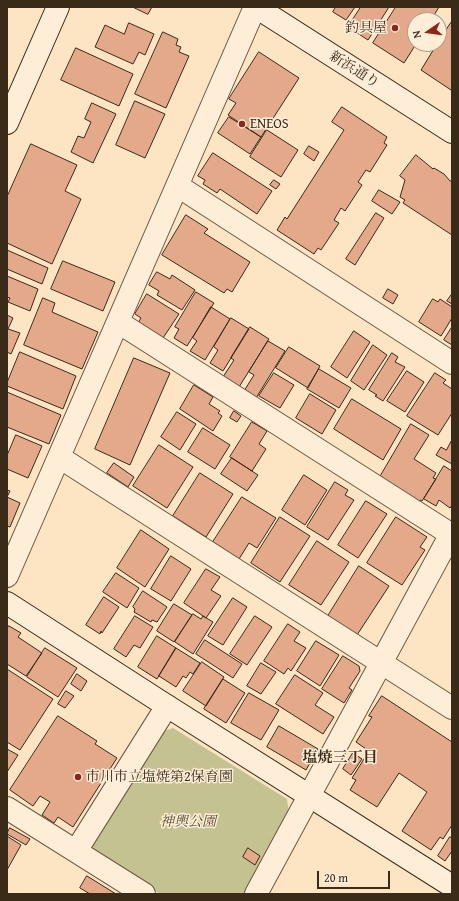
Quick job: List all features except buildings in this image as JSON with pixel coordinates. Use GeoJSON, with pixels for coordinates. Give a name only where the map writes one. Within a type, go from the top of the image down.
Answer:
{"type":"FeatureCollection","features":[{"type":"Feature","properties":{"kind":"street"},"geometry":{"type":"LineString","coordinates":[[7,123],[58,7]]}},
{"type":"Feature","properties":{"kind":"street"},"geometry":{"type":"LineString","coordinates":[[7,576],[255,7]]}},
{"type":"Feature","properties":{"kind":"street","name":"新浜通り"},"geometry":{"type":"LineString","coordinates":[[255,7],[452,132]]}},
{"type":"Feature","properties":{"kind":"street"},"geometry":{"type":"LineString","coordinates":[[178,186],[452,363]]}},
{"type":"Feature","properties":{"kind":"street"},"geometry":{"type":"LineString","coordinates":[[118,322],[452,534],[256,894]]}},
{"type":"Feature","properties":{"kind":"street"},"geometry":{"type":"LineString","coordinates":[[59,457],[452,708]]}},
{"type":"Feature","properties":{"kind":"street"},"geometry":{"type":"LineString","coordinates":[[7,602],[167,706],[452,886]]}},
{"type":"Feature","properties":{"kind":"street"},"geometry":{"type":"LineString","coordinates":[[76,852],[167,706]]}},
{"type":"Feature","properties":{"kind":"street"},"geometry":{"type":"LineString","coordinates":[[7,808],[144,894]]}},
{"type":"Feature","properties":{"kind":"green space","name":"神輿公園"},"geometry":{"type":"Polygon","coordinates":[[[173,728],[287,799],[289,814],[245,894],[160,894],[94,852],[92,842],[161,732],[173,728]]]}},
{"type":"Feature","properties":{"kind":"place","name":"釣具屋"},"geometry":{"type":"Point","coordinates":[395,28]}},
{"type":"Feature","properties":{"kind":"place","name":"ENEOS"},"geometry":{"type":"Point","coordinates":[242,124]}},
{"type":"Feature","properties":{"kind":"place","name":"市川市立塩焼第2保育園"},"geometry":{"type":"Point","coordinates":[78,777]}},
{"type":"Feature","properties":{"kind":"district","name":"塩焼三丁目"},"geometry":{"type":"Point","coordinates":[340,758]}}]}
